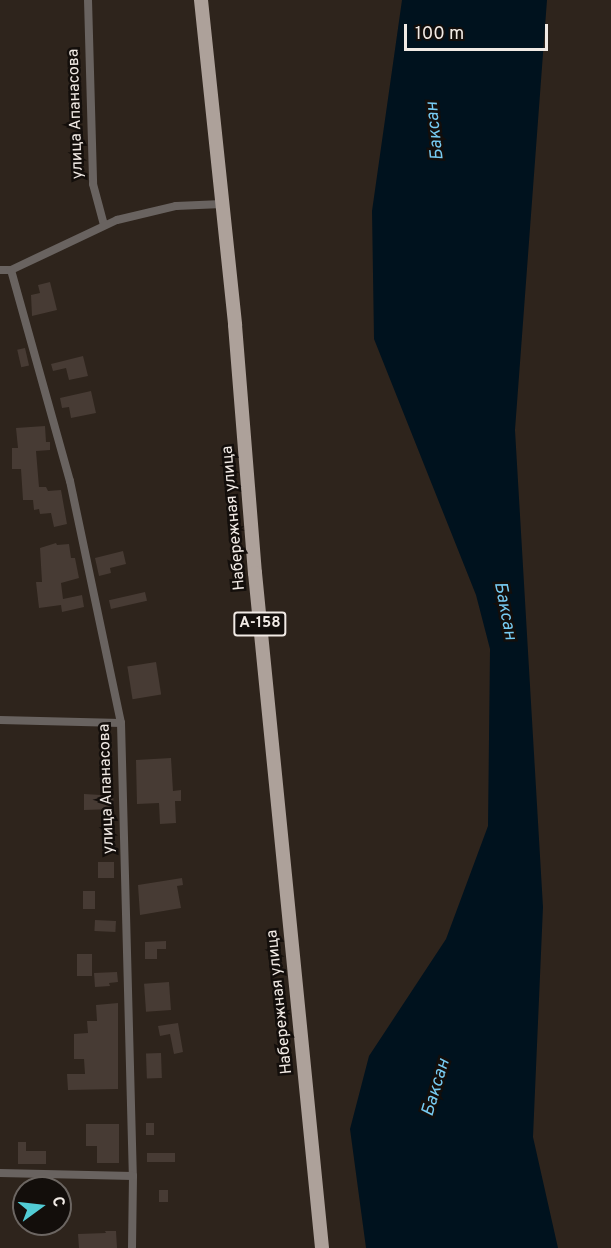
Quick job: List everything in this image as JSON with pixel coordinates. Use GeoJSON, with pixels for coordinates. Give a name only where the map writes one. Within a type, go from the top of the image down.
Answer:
{"type":"FeatureCollection","features":[{"type":"Feature","properties":{"kind":"main road","name":"Набережная улица"},"geometry":{"type":"LineString","coordinates":[[201,0],[235,326],[256,585],[322,1248]]}},
{"type":"Feature","properties":{"kind":"street","name":"улица Апанасова"},"geometry":{"type":"LineString","coordinates":[[88,0],[93,184],[94,197],[104,225]]}},
{"type":"Feature","properties":{"kind":"street"},"geometry":{"type":"LineString","coordinates":[[0,270],[11,270],[104,225],[176,206],[222,204]]}},
{"type":"Feature","properties":{"kind":"street","name":"улица Апанасова"},"geometry":{"type":"LineString","coordinates":[[11,270],[70,481],[121,723],[133,1176],[132,1248]]}},
{"type":"Feature","properties":{"kind":"street"},"geometry":{"type":"LineString","coordinates":[[0,720],[121,723]]}},
{"type":"Feature","properties":{"kind":"street"},"geometry":{"type":"LineString","coordinates":[[0,1173],[133,1176]]}},
{"type":"Feature","properties":{"kind":"water","name":"Баксан"},"geometry":{"type":"Polygon","coordinates":[[[402,0],[547,0],[515,430],[543,907],[533,1137],[558,1248],[366,1248],[350,1129],[369,1056],[446,939],[488,826],[490,649],[476,595],[374,339],[372,211],[402,0]]]}},
{"type":"Feature","properties":{"kind":"building"},"geometry":{"type":"Polygon","coordinates":[[[50,282],[57,310],[32,316],[31,295],[40,293],[38,285],[50,282]]]}},
{"type":"Feature","properties":{"kind":"building"},"geometry":{"type":"Polygon","coordinates":[[[25,348],[29,366],[21,367],[17,350],[25,348]]]}},
{"type":"Feature","properties":{"kind":"building"},"geometry":{"type":"Polygon","coordinates":[[[83,356],[88,376],[69,380],[66,368],[53,371],[51,364],[83,356]]]}},
{"type":"Feature","properties":{"kind":"building"},"geometry":{"type":"Polygon","coordinates":[[[91,391],[96,413],[71,418],[69,407],[62,408],[60,398],[91,391]]]}},
{"type":"Feature","properties":{"kind":"building"},"geometry":{"type":"Polygon","coordinates":[[[45,426],[46,442],[50,442],[50,450],[36,451],[39,487],[46,487],[48,491],[61,490],[67,524],[54,527],[51,513],[40,514],[39,509],[34,510],[33,500],[23,500],[21,469],[12,469],[12,448],[18,448],[16,428],[45,426]]]}},
{"type":"Feature","properties":{"kind":"building"},"geometry":{"type":"Polygon","coordinates":[[[56,543],[57,545],[69,544],[71,558],[75,558],[79,578],[61,583],[63,599],[82,595],[84,607],[62,612],[61,605],[39,608],[36,582],[42,582],[40,548],[56,543]]]}},
{"type":"Feature","properties":{"kind":"building"},"geometry":{"type":"Polygon","coordinates":[[[123,551],[126,564],[110,568],[111,573],[99,576],[95,558],[123,551]]]}},
{"type":"Feature","properties":{"kind":"building"},"geometry":{"type":"Polygon","coordinates":[[[145,592],[147,601],[111,609],[109,600],[145,592]]]}},
{"type":"Feature","properties":{"kind":"building"},"geometry":{"type":"Polygon","coordinates":[[[156,662],[161,695],[133,699],[127,667],[156,662]]]}},
{"type":"Feature","properties":{"kind":"building"},"geometry":{"type":"Polygon","coordinates":[[[171,758],[173,791],[181,790],[181,801],[175,801],[176,823],[160,824],[159,803],[137,804],[136,760],[171,758]]]}},
{"type":"Feature","properties":{"kind":"building"},"geometry":{"type":"Polygon","coordinates":[[[100,776],[112,776],[114,809],[84,810],[84,794],[101,795],[100,776]]]}},
{"type":"Feature","properties":{"kind":"building"},"geometry":{"type":"Polygon","coordinates":[[[98,862],[114,862],[114,878],[98,878],[98,862]]]}},
{"type":"Feature","properties":{"kind":"building"},"geometry":{"type":"Polygon","coordinates":[[[182,878],[183,885],[177,886],[181,908],[140,915],[138,885],[182,878]]]}},
{"type":"Feature","properties":{"kind":"building"},"geometry":{"type":"Polygon","coordinates":[[[83,891],[95,891],[95,909],[83,909],[83,891]]]}},
{"type":"Feature","properties":{"kind":"building"},"geometry":{"type":"Polygon","coordinates":[[[95,920],[116,921],[115,932],[94,931],[95,920]]]}},
{"type":"Feature","properties":{"kind":"building"},"geometry":{"type":"Polygon","coordinates":[[[166,941],[166,949],[157,949],[157,959],[145,959],[145,942],[166,941]]]}},
{"type":"Feature","properties":{"kind":"building"},"geometry":{"type":"Polygon","coordinates":[[[77,954],[92,954],[92,976],[77,976],[77,954]]]}},
{"type":"Feature","properties":{"kind":"building"},"geometry":{"type":"Polygon","coordinates":[[[117,972],[118,982],[109,983],[110,986],[95,987],[94,973],[117,972]]]}},
{"type":"Feature","properties":{"kind":"building"},"geometry":{"type":"Polygon","coordinates":[[[169,982],[171,1010],[146,1012],[144,984],[169,982]]]}},
{"type":"Feature","properties":{"kind":"building"},"geometry":{"type":"Polygon","coordinates":[[[118,1003],[118,1089],[68,1090],[67,1074],[85,1074],[84,1059],[74,1059],[74,1034],[88,1033],[87,1021],[97,1021],[96,1005],[118,1003]]]}},
{"type":"Feature","properties":{"kind":"building"},"geometry":{"type":"Polygon","coordinates":[[[178,1023],[183,1052],[174,1054],[170,1034],[160,1036],[158,1026],[178,1023]]]}},
{"type":"Feature","properties":{"kind":"building"},"geometry":{"type":"Polygon","coordinates":[[[161,1053],[162,1078],[147,1079],[146,1054],[161,1053]]]}},
{"type":"Feature","properties":{"kind":"building"},"geometry":{"type":"Polygon","coordinates":[[[146,1123],[154,1123],[154,1135],[146,1135],[146,1123]]]}},
{"type":"Feature","properties":{"kind":"building"},"geometry":{"type":"Polygon","coordinates":[[[86,1124],[119,1124],[119,1163],[97,1163],[97,1146],[86,1146],[86,1124]]]}},
{"type":"Feature","properties":{"kind":"building"},"geometry":{"type":"Polygon","coordinates":[[[18,1142],[26,1142],[26,1151],[46,1151],[46,1164],[18,1164],[18,1142]]]}},
{"type":"Feature","properties":{"kind":"building"},"geometry":{"type":"Polygon","coordinates":[[[147,1153],[175,1153],[175,1162],[147,1162],[147,1153]]]}},
{"type":"Feature","properties":{"kind":"building"},"geometry":{"type":"Polygon","coordinates":[[[159,1190],[168,1190],[168,1202],[159,1202],[159,1190]]]}},
{"type":"Feature","properties":{"kind":"building"},"geometry":{"type":"Polygon","coordinates":[[[105,1231],[116,1231],[117,1248],[79,1248],[78,1234],[106,1233],[105,1231]]]}}]}
